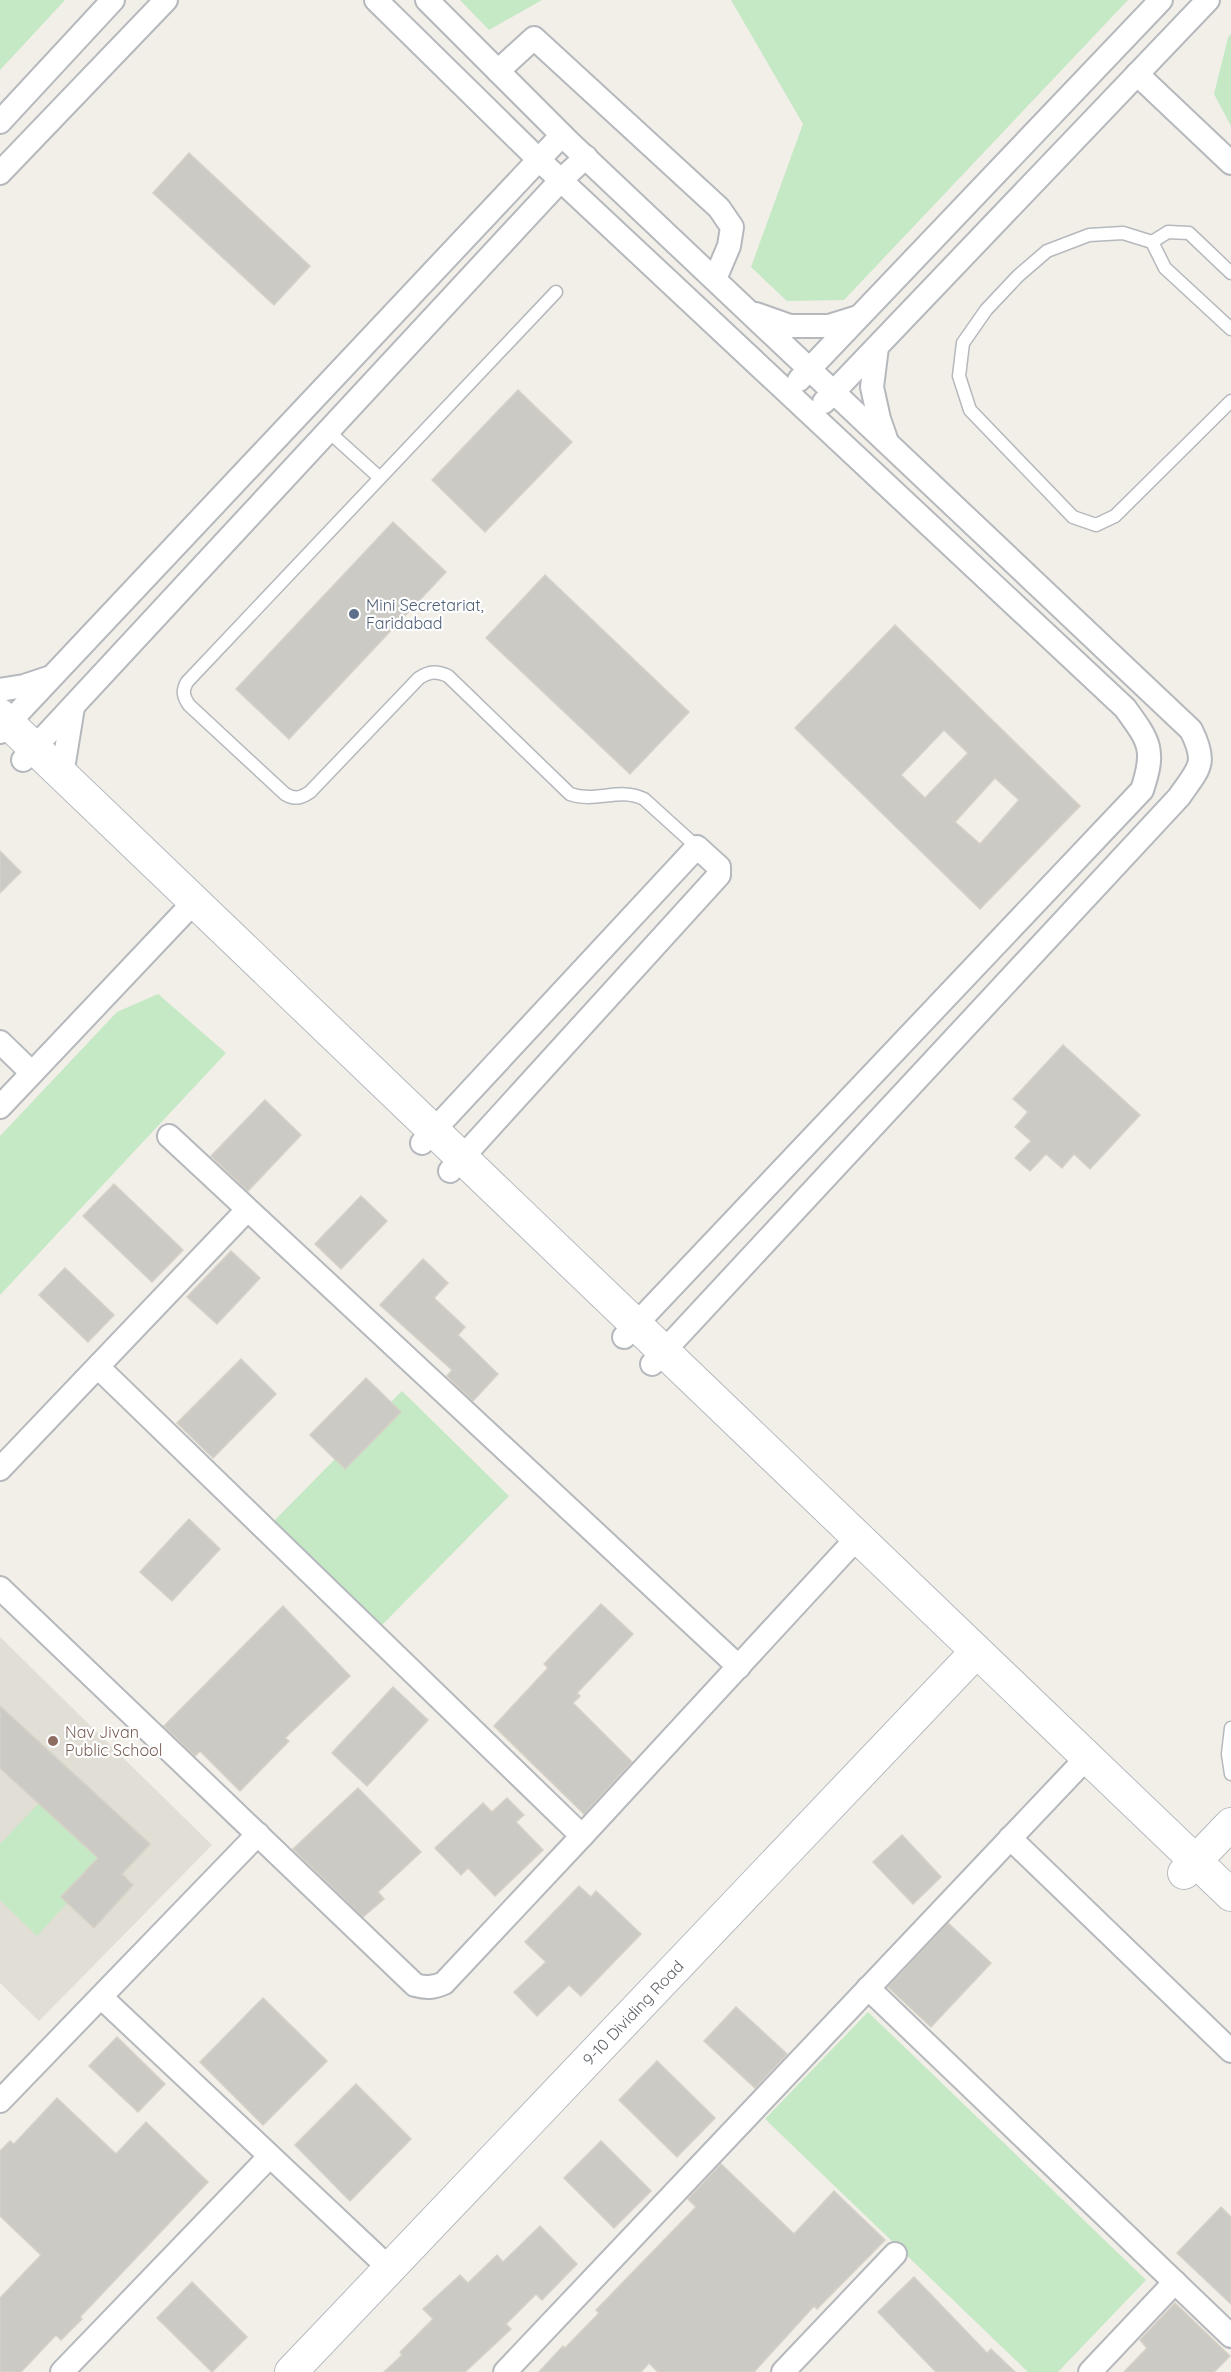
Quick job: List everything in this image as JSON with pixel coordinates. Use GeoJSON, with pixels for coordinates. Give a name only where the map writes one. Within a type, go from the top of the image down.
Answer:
{"type":"FeatureCollection","features":[{"type":"Feature","properties":{"kind":"street"},"geometry":{"type":"LineString","coordinates":[[0,122],[113,0]]}},
{"type":"Feature","properties":{"kind":"street"},"geometry":{"type":"LineString","coordinates":[[0,172],[166,0]]}},
{"type":"Feature","properties":{"kind":"street"},"geometry":{"type":"LineString","coordinates":[[376,0],[538,159],[1125,708],[1147,738],[1151,765],[1142,790],[629,1331]]}},
{"type":"Feature","properties":{"kind":"street"},"geometry":{"type":"LineString","coordinates":[[427,0],[562,135],[1191,730],[1201,750],[1199,768],[1179,797],[657,1358]]}},
{"type":"Feature","properties":{"kind":"street"},"geometry":{"type":"LineString","coordinates":[[788,392],[1161,0]]}},
{"type":"Feature","properties":{"kind":"street"},"geometry":{"type":"LineString","coordinates":[[812,414],[1208,0]]}},
{"type":"Feature","properties":{"kind":"street"},"geometry":{"type":"LineString","coordinates":[[498,71],[534,38],[719,208],[732,227],[729,246],[715,279]]}},
{"type":"Feature","properties":{"kind":"street"},"geometry":{"type":"LineString","coordinates":[[1137,74],[1231,163]]}},
{"type":"Feature","properties":{"kind":"street"},"geometry":{"type":"LineString","coordinates":[[562,135],[2,727],[188,908],[1190,1867],[1231,1917]]}},
{"type":"Feature","properties":{"kind":"street"},"geometry":{"type":"LineString","coordinates":[[28,754],[561,180],[586,157]]}},
{"type":"Feature","properties":{"kind":"street"},"geometry":{"type":"LineString","coordinates":[[747,310],[790,326],[829,326],[859,317]]}},
{"type":"Feature","properties":{"kind":"street"},"geometry":{"type":"LineString","coordinates":[[877,347],[872,387],[879,419],[888,444]]}},
{"type":"Feature","properties":{"kind":"street"},"geometry":{"type":"LineString","coordinates":[[0,690],[24,686],[52,676]]}},
{"type":"Feature","properties":{"kind":"street"},"geometry":{"type":"LineString","coordinates":[[62,775],[73,706]]}},
{"type":"Feature","properties":{"kind":"street"},"geometry":{"type":"LineString","coordinates":[[28,754],[62,775],[188,908]]}},
{"type":"Feature","properties":{"kind":"street"},"geometry":{"type":"LineString","coordinates":[[427,1137],[697,847],[719,867],[719,875],[456,1165]]}},
{"type":"Feature","properties":{"kind":"street"},"geometry":{"type":"LineString","coordinates":[[0,1107],[188,908]]}},
{"type":"Feature","properties":{"kind":"street"},"geometry":{"type":"LineString","coordinates":[[0,1042],[32,1073]]}},
{"type":"Feature","properties":{"kind":"street"},"geometry":{"type":"LineString","coordinates":[[169,1136],[739,1667]]}},
{"type":"Feature","properties":{"kind":"street"},"geometry":{"type":"LineString","coordinates":[[0,1470],[247,1210]]}},
{"type":"Feature","properties":{"kind":"street"},"geometry":{"type":"LineString","coordinates":[[98,1367],[582,1836]]}},
{"type":"Feature","properties":{"kind":"street"},"geometry":{"type":"LineString","coordinates":[[0,1588],[414,1985],[424,1988],[444,1983],[852,1544]]}},
{"type":"Feature","properties":{"kind":"street"},"geometry":{"type":"LineString","coordinates":[[971,1657],[1076,1768],[1190,1867],[1231,1895]]}},
{"type":"Feature","properties":{"kind":"street","name":"9-10 Dividing Road"},"geometry":{"type":"LineString","coordinates":[[291,2372],[971,1657]]}},
{"type":"Feature","properties":{"kind":"street"},"geometry":{"type":"LineString","coordinates":[[505,2372],[1076,1768]]}},
{"type":"Feature","properties":{"kind":"street"},"geometry":{"type":"LineString","coordinates":[[1190,1867],[1231,1824]]}},
{"type":"Feature","properties":{"kind":"street"},"geometry":{"type":"LineString","coordinates":[[0,2101],[258,1834]]}},
{"type":"Feature","properties":{"kind":"street"},"geometry":{"type":"LineString","coordinates":[[1010,1838],[1231,2051]]}},
{"type":"Feature","properties":{"kind":"street"},"geometry":{"type":"LineString","coordinates":[[868,1988],[1231,2336]]}},
{"type":"Feature","properties":{"kind":"street"},"geometry":{"type":"LineString","coordinates":[[101,1997],[389,2268]]}},
{"type":"Feature","properties":{"kind":"street"},"geometry":{"type":"LineString","coordinates":[[62,2372],[270,2156]]}},
{"type":"Feature","properties":{"kind":"street"},"geometry":{"type":"LineString","coordinates":[[783,2372],[895,2254]]}},
{"type":"Feature","properties":{"kind":"street"},"geometry":{"type":"LineString","coordinates":[[1090,2372],[1175,2282]]}},
{"type":"Feature","properties":{"kind":"lane"},"geometry":{"type":"LineString","coordinates":[[1152,242],[1168,232],[1189,233],[1231,273]]}},
{"type":"Feature","properties":{"kind":"lane"},"geometry":{"type":"LineString","coordinates":[[1231,329],[1165,268],[1152,242],[1123,233],[1089,235],[1047,251],[1018,276],[986,310],[963,343],[959,376],[970,410],[1073,517],[1096,525],[1114,516],[1231,401]]}},
{"type":"Feature","properties":{"kind":"lane"},"geometry":{"type":"LineString","coordinates":[[556,292],[188,682],[183,689],[184,697],[189,705],[285,794],[301,798],[310,792],[419,678],[428,672],[439,672],[448,676],[570,794],[583,798],[633,794],[644,799],[697,847]]}},
{"type":"Feature","properties":{"kind":"lane"},"geometry":{"type":"LineString","coordinates":[[328,431],[380,478]]}},
{"type":"Feature","properties":{"kind":"lane"},"geometry":{"type":"LineString","coordinates":[[1231,1728],[1228,1754],[1231,1774]]}},
{"type":"Feature","properties":{"kind":"shaded area","name":"Nav Jivan Public School"},"geometry":{"type":"Polygon","coordinates":[[[0,1637],[212,1845],[39,2021],[0,1983],[0,1637]]]}},
{"type":"Feature","properties":{"kind":"green space"},"geometry":{"type":"Polygon","coordinates":[[[0,0],[65,0],[0,70],[0,0]]]}},
{"type":"Feature","properties":{"kind":"green space"},"geometry":{"type":"Polygon","coordinates":[[[460,0],[542,0],[489,30],[460,0]]]}},
{"type":"Feature","properties":{"kind":"green space"},"geometry":{"type":"Polygon","coordinates":[[[731,0],[1128,0],[844,300],[787,301],[751,267],[803,124],[731,0]]]}},
{"type":"Feature","properties":{"kind":"green space"},"geometry":{"type":"Polygon","coordinates":[[[1231,34],[1231,126],[1214,94],[1231,34]]]}},
{"type":"Feature","properties":{"kind":"green space"},"geometry":{"type":"Polygon","coordinates":[[[158,994],[226,1053],[0,1295],[0,1136],[117,1012],[158,994]]]}},
{"type":"Feature","properties":{"kind":"green space"},"geometry":{"type":"Polygon","coordinates":[[[402,1391],[509,1496],[379,1628],[272,1523],[402,1391]]]}},
{"type":"Feature","properties":{"kind":"green space"},"geometry":{"type":"Polygon","coordinates":[[[39,1803],[98,1858],[62,1897],[67,1903],[37,1936],[0,1900],[0,1844],[39,1803]]]}},
{"type":"Feature","properties":{"kind":"green space"},"geometry":{"type":"Polygon","coordinates":[[[868,2012],[1146,2280],[1058,2372],[1028,2372],[765,2119],[868,2012]]]}},
{"type":"Feature","properties":{"kind":"building"},"geometry":{"type":"Polygon","coordinates":[[[189,153],[310,266],[274,305],[153,193],[189,153]]]}},
{"type":"Feature","properties":{"kind":"building"},"geometry":{"type":"Polygon","coordinates":[[[518,390],[572,442],[485,532],[432,480],[518,390]]]}},
{"type":"Feature","properties":{"kind":"building"},"geometry":{"type":"Polygon","coordinates":[[[393,522],[446,572],[289,739],[236,689],[393,522]]]}},
{"type":"Feature","properties":{"kind":"building"},"geometry":{"type":"Polygon","coordinates":[[[545,575],[689,712],[630,774],[486,638],[545,575]]]}},
{"type":"Feature","properties":{"kind":"building"},"geometry":{"type":"Polygon","coordinates":[[[895,625],[1080,806],[980,909],[795,728],[895,625]],[[944,730],[901,775],[925,798],[968,753],[944,730]],[[995,778],[955,822],[980,844],[1019,800],[995,778]]]}},
{"type":"Feature","properties":{"kind":"building"},"geometry":{"type":"Polygon","coordinates":[[[0,851],[21,872],[0,893],[0,851]]]}},
{"type":"Feature","properties":{"kind":"building"},"geometry":{"type":"Polygon","coordinates":[[[1063,1045],[1140,1115],[1090,1169],[1074,1154],[1062,1168],[1046,1154],[1030,1171],[1015,1158],[1031,1141],[1015,1127],[1028,1112],[1013,1099],[1063,1045]]]}},
{"type":"Feature","properties":{"kind":"building"},"geometry":{"type":"Polygon","coordinates":[[[265,1100],[301,1135],[248,1191],[211,1156],[265,1100]]]}},
{"type":"Feature","properties":{"kind":"building"},"geometry":{"type":"Polygon","coordinates":[[[114,1184],[183,1250],[152,1282],[83,1216],[114,1184]]]}},
{"type":"Feature","properties":{"kind":"building"},"geometry":{"type":"Polygon","coordinates":[[[361,1196],[387,1221],[341,1269],[315,1244],[361,1196]]]}},
{"type":"Feature","properties":{"kind":"building"},"geometry":{"type":"Polygon","coordinates":[[[231,1251],[260,1278],[217,1324],[187,1297],[231,1251]]]}},
{"type":"Feature","properties":{"kind":"building"},"geometry":{"type":"Polygon","coordinates":[[[423,1259],[448,1283],[434,1298],[465,1327],[458,1335],[498,1374],[473,1401],[447,1376],[452,1370],[380,1305],[423,1259]]]}},
{"type":"Feature","properties":{"kind":"building"},"geometry":{"type":"Polygon","coordinates":[[[65,1268],[114,1315],[88,1342],[39,1295],[65,1268]]]}},
{"type":"Feature","properties":{"kind":"building"},"geometry":{"type":"Polygon","coordinates":[[[241,1359],[276,1394],[213,1458],[177,1423],[241,1359]]]}},
{"type":"Feature","properties":{"kind":"building"},"geometry":{"type":"Polygon","coordinates":[[[366,1378],[401,1412],[345,1469],[310,1435],[366,1378]]]}},
{"type":"Feature","properties":{"kind":"building"},"geometry":{"type":"Polygon","coordinates":[[[189,1519],[220,1549],[172,1601],[140,1572],[189,1519]]]}},
{"type":"Feature","properties":{"kind":"building"},"geometry":{"type":"Polygon","coordinates":[[[601,1604],[633,1634],[577,1693],[580,1696],[573,1703],[632,1762],[584,1814],[494,1726],[548,1668],[544,1664],[601,1604]]]}},
{"type":"Feature","properties":{"kind":"building"},"geometry":{"type":"Polygon","coordinates":[[[283,1606],[350,1676],[285,1738],[289,1741],[240,1791],[200,1751],[195,1756],[164,1726],[283,1606]]]}},
{"type":"Feature","properties":{"kind":"building"},"geometry":{"type":"Polygon","coordinates":[[[393,1687],[428,1720],[367,1786],[332,1753],[393,1687]]]}},
{"type":"Feature","properties":{"kind":"building"},"geometry":{"type":"Polygon","coordinates":[[[0,1706],[150,1844],[122,1874],[133,1885],[94,1928],[61,1897],[98,1858],[0,1768],[0,1706]]]}},
{"type":"Feature","properties":{"kind":"building"},"geometry":{"type":"Polygon","coordinates":[[[358,1788],[421,1852],[378,1892],[384,1899],[363,1917],[293,1849],[358,1788]]]}},
{"type":"Feature","properties":{"kind":"building"},"geometry":{"type":"Polygon","coordinates":[[[507,1798],[524,1815],[516,1822],[543,1850],[495,1896],[468,1868],[461,1875],[435,1848],[483,1803],[492,1812],[507,1798]]]}},
{"type":"Feature","properties":{"kind":"building"},"geometry":{"type":"Polygon","coordinates":[[[902,1835],[941,1877],[913,1904],[873,1862],[902,1835]]]}},
{"type":"Feature","properties":{"kind":"building"},"geometry":{"type":"Polygon","coordinates":[[[579,1886],[591,1897],[596,1891],[641,1934],[581,1996],[569,1985],[537,2016],[514,1992],[546,1962],[525,1942],[579,1886]]]}},
{"type":"Feature","properties":{"kind":"building"},"geometry":{"type":"Polygon","coordinates":[[[948,1923],[991,1963],[931,2027],[888,1987],[948,1923]]]}},
{"type":"Feature","properties":{"kind":"building"},"geometry":{"type":"Polygon","coordinates":[[[263,1998],[327,2061],[263,2125],[200,2062],[263,1998]]]}},
{"type":"Feature","properties":{"kind":"building"},"geometry":{"type":"Polygon","coordinates":[[[736,2007],[787,2054],[755,2088],[704,2041],[736,2007]]]}},
{"type":"Feature","properties":{"kind":"building"},"geometry":{"type":"Polygon","coordinates":[[[117,2037],[165,2084],[138,2112],[89,2066],[117,2037]]]}},
{"type":"Feature","properties":{"kind":"building"},"geometry":{"type":"Polygon","coordinates":[[[657,2061],[715,2118],[677,2157],[619,2100],[657,2061]]]}},
{"type":"Feature","properties":{"kind":"building"},"geometry":{"type":"Polygon","coordinates":[[[356,2084],[411,2139],[350,2201],[295,2145],[356,2084]]]}},
{"type":"Feature","properties":{"kind":"building"},"geometry":{"type":"Polygon","coordinates":[[[57,2098],[116,2154],[146,2122],[208,2182],[61,2340],[56,2335],[21,2372],[0,2372],[0,2298],[41,2255],[0,2216],[0,2151],[10,2141],[14,2144],[57,2098]]]}},
{"type":"Feature","properties":{"kind":"building"},"geometry":{"type":"Polygon","coordinates":[[[601,2141],[651,2191],[614,2228],[564,2178],[601,2141]]]}},
{"type":"Feature","properties":{"kind":"building"},"geometry":{"type":"Polygon","coordinates":[[[721,2164],[794,2234],[834,2191],[885,2240],[817,2309],[814,2306],[754,2372],[658,2372],[649,2363],[641,2372],[539,2372],[599,2313],[596,2310],[696,2207],[688,2199],[721,2164]]]}},
{"type":"Feature","properties":{"kind":"building"},"geometry":{"type":"Polygon","coordinates":[[[1221,2207],[1231,2217],[1231,2304],[1177,2253],[1221,2207]]]}},
{"type":"Feature","properties":{"kind":"building"},"geometry":{"type":"Polygon","coordinates":[[[540,2226],[577,2264],[542,2300],[536,2294],[506,2324],[511,2329],[465,2372],[384,2372],[402,2355],[400,2352],[433,2319],[423,2309],[460,2275],[468,2283],[497,2255],[503,2262],[540,2226]]]}},
{"type":"Feature","properties":{"kind":"building"},"geometry":{"type":"Polygon","coordinates":[[[914,2277],[987,2353],[991,2349],[1015,2372],[936,2372],[878,2312],[914,2277]]]}},
{"type":"Feature","properties":{"kind":"building"},"geometry":{"type":"Polygon","coordinates":[[[192,2282],[247,2337],[212,2372],[157,2318],[192,2282]]]}},
{"type":"Feature","properties":{"kind":"building"},"geometry":{"type":"Polygon","coordinates":[[[1175,2303],[1230,2356],[1214,2372],[1124,2372],[1147,2348],[1140,2340],[1175,2303]]]}},
{"type":"Feature","properties":{"kind":"place","name":"Mini Secretariat, Faridabad"},"geometry":{"type":"Point","coordinates":[354,614]}},
{"type":"Feature","properties":{"kind":"place","name":"Nav Jivan Public School"},"geometry":{"type":"Point","coordinates":[53,1741]}}]}
